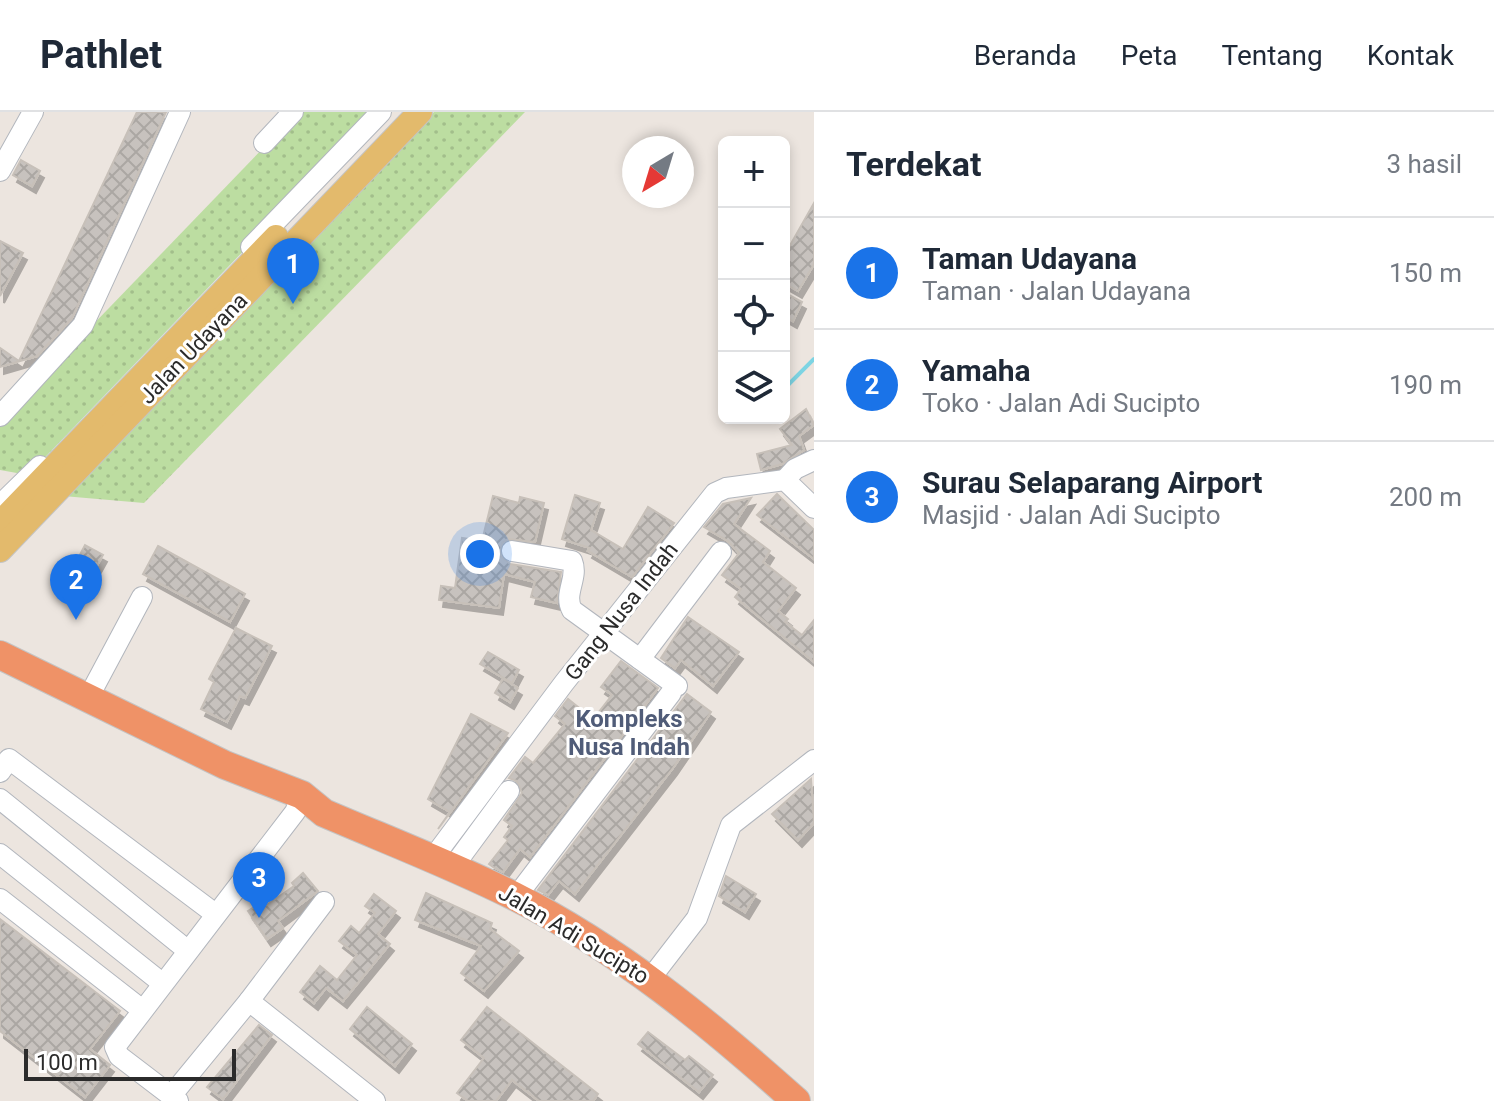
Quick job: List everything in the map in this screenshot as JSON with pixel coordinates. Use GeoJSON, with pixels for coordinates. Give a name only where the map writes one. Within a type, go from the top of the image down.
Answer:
{"type":"FeatureCollection","features":[{"type":"Feature","properties":{"kind":"highway","name":"Jalan Adi Sucipto"},"geometry":{"type":"LineString","coordinates":[[0,655],[307,807]]}},
{"type":"Feature","properties":{"kind":"highway","name":"Jalan Adi Sucipto"},"geometry":{"type":"LineString","coordinates":[[0,675],[142,747],[521,890],[650,979],[710,1025],[796,1101]]}},
{"type":"Feature","properties":{"kind":"main road","name":"Jalan Udayana"},"geometry":{"type":"LineString","coordinates":[[0,523],[16,485],[397,112]]}},
{"type":"Feature","properties":{"kind":"main road","name":"Jalan Udayana"},"geometry":{"type":"LineString","coordinates":[[0,550],[420,112]]}},
{"type":"Feature","properties":{"kind":"street"},"geometry":{"type":"LineString","coordinates":[[0,171],[33,112]]}},
{"type":"Feature","properties":{"kind":"street"},"geometry":{"type":"LineString","coordinates":[[0,416],[83,325],[180,112]]}},
{"type":"Feature","properties":{"kind":"street"},"geometry":{"type":"LineString","coordinates":[[264,143],[293,112]]}},
{"type":"Feature","properties":{"kind":"street"},"geometry":{"type":"LineString","coordinates":[[0,505],[16,485],[381,112]]}},
{"type":"Feature","properties":{"kind":"street"},"geometry":{"type":"LineString","coordinates":[[814,460],[795,469],[785,480],[814,508]]}},
{"type":"Feature","properties":{"kind":"street","name":"Gang Nusa Indah"},"geometry":{"type":"LineString","coordinates":[[443,863],[605,631],[715,493],[726,488],[785,480]]}},
{"type":"Feature","properties":{"kind":"street"},"geometry":{"type":"LineString","coordinates":[[512,551],[572,561],[575,569],[569,605],[605,631],[620,647],[640,659],[674,690],[521,890]]}},
{"type":"Feature","properties":{"kind":"street"},"geometry":{"type":"LineString","coordinates":[[640,659],[721,552]]}},
{"type":"Feature","properties":{"kind":"street"},"geometry":{"type":"LineString","coordinates":[[87,700],[142,597]]}},
{"type":"Feature","properties":{"kind":"street"},"geometry":{"type":"LineString","coordinates":[[650,979],[697,918],[731,825],[814,760]]}},
{"type":"Feature","properties":{"kind":"street"},"geometry":{"type":"LineString","coordinates":[[4,766],[25,773],[214,913]]}},
{"type":"Feature","properties":{"kind":"street"},"geometry":{"type":"LineString","coordinates":[[25,773],[2,804],[187,950]]}},
{"type":"Feature","properties":{"kind":"street"},"geometry":{"type":"LineString","coordinates":[[443,863],[509,791]]}},
{"type":"Feature","properties":{"kind":"street"},"geometry":{"type":"LineString","coordinates":[[307,807],[214,913],[141,1009],[115,1047],[119,1056],[174,1098],[324,902]]}},
{"type":"Feature","properties":{"kind":"street"},"geometry":{"type":"LineString","coordinates":[[0,854],[162,983]]}},
{"type":"Feature","properties":{"kind":"street"},"geometry":{"type":"LineString","coordinates":[[0,899],[141,1009]]}},
{"type":"Feature","properties":{"kind":"street"},"geometry":{"type":"LineString","coordinates":[[249,1001],[375,1101]]}},
{"type":"Feature","properties":{"kind":"green space"},"geometry":{"type":"Polygon","coordinates":[[[298,112],[377,112],[28,475],[0,470],[0,421],[298,112]]]}},
{"type":"Feature","properties":{"kind":"green space"},"geometry":{"type":"Polygon","coordinates":[[[434,112],[525,112],[144,503],[63,496],[434,112]]]}},
{"type":"Feature","properties":{"kind":"building"},"geometry":{"type":"Polygon","coordinates":[[[137,112],[166,112],[72,318],[37,356],[0,367],[0,348],[19,361],[137,112]]]}},
{"type":"Feature","properties":{"kind":"building"},"geometry":{"type":"Polygon","coordinates":[[[21,160],[40,171],[32,186],[13,175],[21,160]]]}},
{"type":"Feature","properties":{"kind":"building"},"geometry":{"type":"Polygon","coordinates":[[[814,203],[814,264],[798,291],[790,286],[790,245],[814,203]]]}},
{"type":"Feature","properties":{"kind":"building"},"geometry":{"type":"Polygon","coordinates":[[[0,241],[23,253],[0,296],[0,241]]]}},
{"type":"Feature","properties":{"kind":"building"},"geometry":{"type":"Polygon","coordinates":[[[790,296],[802,302],[793,321],[790,319],[790,296]]]}},
{"type":"Feature","properties":{"kind":"building"},"geometry":{"type":"Polygon","coordinates":[[[806,409],[814,425],[799,436],[804,450],[782,464],[761,470],[757,454],[792,445],[780,429],[806,409]]]}},
{"type":"Feature","properties":{"kind":"building"},"geometry":{"type":"Polygon","coordinates":[[[777,494],[814,530],[814,559],[757,515],[777,494]]]}},
{"type":"Feature","properties":{"kind":"building"},"geometry":{"type":"Polygon","coordinates":[[[575,495],[600,503],[591,530],[623,549],[648,507],[674,523],[632,577],[588,551],[590,548],[562,539],[575,495]]]}},
{"type":"Feature","properties":{"kind":"building"},"geometry":{"type":"Polygon","coordinates":[[[493,496],[519,503],[520,497],[544,503],[535,542],[508,539],[502,543],[500,555],[510,564],[561,572],[557,603],[531,597],[535,582],[504,574],[499,608],[439,600],[441,586],[455,588],[462,538],[482,541],[493,496]]]}},
{"type":"Feature","properties":{"kind":"building"},"geometry":{"type":"Polygon","coordinates":[[[751,498],[734,524],[770,551],[763,562],[796,588],[778,611],[788,619],[785,622],[802,635],[814,620],[814,662],[735,597],[741,589],[722,575],[739,553],[728,541],[704,527],[723,504],[751,498]]]}},
{"type":"Feature","properties":{"kind":"building"},"geometry":{"type":"Polygon","coordinates":[[[85,545],[103,555],[80,596],[63,587],[85,545]]]}},
{"type":"Feature","properties":{"kind":"building"},"geometry":{"type":"Polygon","coordinates":[[[158,546],[245,594],[230,622],[143,574],[158,546]]]}},
{"type":"Feature","properties":{"kind":"building"},"geometry":{"type":"Polygon","coordinates":[[[688,617],[739,652],[713,686],[681,660],[675,668],[661,658],[688,617]]]}},
{"type":"Feature","properties":{"kind":"building"},"geometry":{"type":"Polygon","coordinates":[[[236,628],[272,646],[245,698],[240,696],[227,722],[201,709],[214,682],[209,679],[236,628]]]}},
{"type":"Feature","properties":{"kind":"building"},"geometry":{"type":"Polygon","coordinates":[[[488,652],[519,670],[512,683],[480,664],[488,652]]]}},
{"type":"Feature","properties":{"kind":"building"},"geometry":{"type":"Polygon","coordinates":[[[621,661],[658,688],[530,857],[520,849],[503,872],[493,867],[489,864],[508,840],[504,837],[512,826],[504,820],[522,793],[517,781],[509,778],[525,757],[533,763],[565,724],[555,716],[568,699],[593,719],[612,695],[601,687],[621,661]]]}},
{"type":"Feature","properties":{"kind":"building"},"geometry":{"type":"Polygon","coordinates":[[[503,679],[518,688],[510,702],[495,693],[503,679]]]}},
{"type":"Feature","properties":{"kind":"building"},"geometry":{"type":"Polygon","coordinates":[[[687,694],[711,712],[673,768],[575,894],[559,881],[548,895],[538,890],[687,694]]]}},
{"type":"Feature","properties":{"kind":"building"},"geometry":{"type":"Polygon","coordinates":[[[471,714],[508,733],[438,829],[450,812],[428,799],[471,714]]]}},
{"type":"Feature","properties":{"kind":"building"},"geometry":{"type":"Polygon","coordinates":[[[811,779],[814,823],[798,840],[772,814],[811,779]]]}},
{"type":"Feature","properties":{"kind":"building"},"geometry":{"type":"Polygon","coordinates":[[[303,873],[318,891],[278,921],[283,928],[267,939],[248,911],[264,901],[267,905],[294,886],[292,883],[303,873]]]}},
{"type":"Feature","properties":{"kind":"building"},"geometry":{"type":"Polygon","coordinates":[[[726,876],[756,894],[745,912],[719,896],[726,876]]]}},
{"type":"Feature","properties":{"kind":"building"},"geometry":{"type":"Polygon","coordinates":[[[426,893],[492,923],[490,929],[519,951],[484,991],[461,973],[481,946],[415,920],[426,893]]]}},
{"type":"Feature","properties":{"kind":"building"},"geometry":{"type":"Polygon","coordinates":[[[374,894],[396,911],[378,934],[390,944],[343,1001],[326,988],[314,1003],[300,992],[320,966],[337,980],[357,955],[339,941],[351,926],[359,933],[375,913],[365,906],[374,894]]]}},
{"type":"Feature","properties":{"kind":"building"},"geometry":{"type":"Polygon","coordinates":[[[0,919],[120,1011],[90,1049],[110,1065],[85,1097],[0,1031],[0,919]]]}},
{"type":"Feature","properties":{"kind":"building"},"geometry":{"type":"Polygon","coordinates":[[[367,1007],[412,1044],[395,1066],[350,1029],[367,1007]]]}},
{"type":"Feature","properties":{"kind":"building"},"geometry":{"type":"Polygon","coordinates":[[[487,1007],[598,1094],[593,1101],[539,1101],[512,1080],[496,1101],[468,1101],[457,1093],[484,1058],[461,1040],[487,1007]]]}},
{"type":"Feature","properties":{"kind":"building"},"geometry":{"type":"Polygon","coordinates":[[[259,1025],[272,1035],[223,1099],[207,1087],[259,1025]]]}},
{"type":"Feature","properties":{"kind":"building"},"geometry":{"type":"Polygon","coordinates":[[[648,1032],[685,1060],[689,1056],[713,1075],[699,1092],[638,1044],[648,1032]]]}},
{"type":"Feature","properties":{"kind":"waterway"},"geometry":{"type":"LineString","coordinates":[[790,383],[814,359]]}},
{"type":"Feature","properties":{"kind":"place","name":"Taman Udayana"},"geometry":{"type":"Point","coordinates":[293,304]}},
{"type":"Feature","properties":{"kind":"place","name":"Yamaha"},"geometry":{"type":"Point","coordinates":[76,620]}},
{"type":"Feature","properties":{"kind":"place","name":"Surau Selaparang Airport"},"geometry":{"type":"Point","coordinates":[259,918]}},
{"type":"Feature","properties":{"kind":"district","name":"Kompleks Nusa Indah"},"geometry":{"type":"Point","coordinates":[629,733]}}]}
